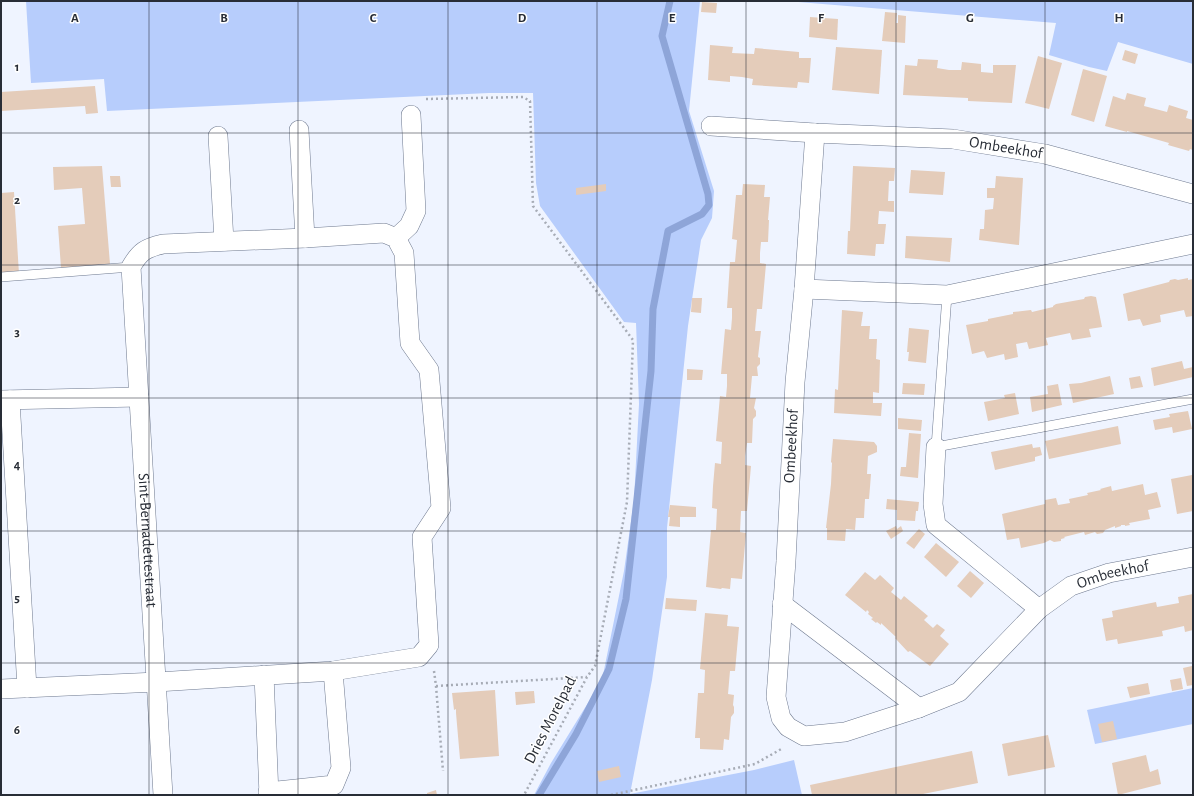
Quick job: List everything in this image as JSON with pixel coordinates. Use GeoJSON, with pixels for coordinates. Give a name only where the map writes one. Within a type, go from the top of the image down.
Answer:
{"type":"FeatureCollection","features":[{"type":"Feature","properties":{"kind":"street"},"geometry":{"type":"LineString","coordinates":[[396,238],[409,226],[416,211],[411,115]]}},
{"type":"Feature","properties":{"kind":"street","name":"Ombeekhof"},"geometry":{"type":"LineString","coordinates":[[711,126],[815,133],[953,139],[1037,153],[1193,194]]}},
{"type":"Feature","properties":{"kind":"street"},"geometry":{"type":"LineString","coordinates":[[299,130],[305,238]]}},
{"type":"Feature","properties":{"kind":"street","name":"Ombeekhof"},"geometry":{"type":"LineString","coordinates":[[815,133],[804,289],[794,382],[786,561],[776,697],[781,718],[788,727],[804,736],[845,732],[919,708],[960,692],[1039,609],[1072,586],[1109,573],[1193,557]]}},
{"type":"Feature","properties":{"kind":"street"},"geometry":{"type":"LineString","coordinates":[[218,136],[224,241]]}},
{"type":"Feature","properties":{"kind":"street"},"geometry":{"type":"LineString","coordinates":[[1,689],[157,682],[333,670],[418,657],[429,645],[422,537],[441,508],[441,500],[429,370],[410,343],[404,253],[396,238],[384,233],[163,244],[148,248],[137,256],[131,267]]}},
{"type":"Feature","properties":{"kind":"street"},"geometry":{"type":"LineString","coordinates":[[804,289],[947,295],[1193,244]]}},
{"type":"Feature","properties":{"kind":"street","name":"Sint-Bernadettestraat"},"geometry":{"type":"LineString","coordinates":[[131,267],[163,795]]}},
{"type":"Feature","properties":{"kind":"street"},"geometry":{"type":"LineString","coordinates":[[27,688],[6,400],[139,397]]}},
{"type":"Feature","properties":{"kind":"street"},"geometry":{"type":"LineString","coordinates":[[936,447],[933,504],[936,525],[1039,609]]}},
{"type":"Feature","properties":{"kind":"street"},"geometry":{"type":"LineString","coordinates":[[782,604],[919,708]]}},
{"type":"Feature","properties":{"kind":"street"},"geometry":{"type":"LineString","coordinates":[[264,675],[269,794],[334,785],[341,768],[333,670]]}},
{"type":"Feature","properties":{"kind":"lane"},"geometry":{"type":"LineString","coordinates":[[1,277],[131,267]]}},
{"type":"Feature","properties":{"kind":"lane"},"geometry":{"type":"LineString","coordinates":[[947,295],[936,447],[1193,399]]}},
{"type":"Feature","properties":{"kind":"path"},"geometry":{"type":"LineString","coordinates":[[411,115],[411,100],[523,97],[530,101],[533,206],[633,340],[627,502],[595,666],[587,677]]}},
{"type":"Feature","properties":{"kind":"path"},"geometry":{"type":"LineString","coordinates":[[429,645],[436,686],[443,771]]}},
{"type":"Feature","properties":{"kind":"path","name":"Dries Morelpad"},"geometry":{"type":"LineString","coordinates":[[436,686],[587,677]]}},
{"type":"Feature","properties":{"kind":"path","name":"Dries Morelpad"},"geometry":{"type":"LineString","coordinates":[[524,795],[587,677]]}},
{"type":"Feature","properties":{"kind":"path"},"geometry":{"type":"LineString","coordinates":[[611,795],[755,764],[804,736]]}},
{"type":"Feature","properties":{"kind":"shaded area"},"geometry":{"type":"Polygon","coordinates":[[[26,1],[700,1],[689,111],[714,191],[712,218],[701,240],[688,326],[667,528],[667,577],[652,680],[630,794],[754,770],[794,760],[802,795],[534,795],[551,763],[602,680],[624,571],[634,500],[639,404],[636,323],[624,322],[540,206],[536,183],[533,93],[489,93],[107,111],[104,79],[31,83],[26,1]]]}},
{"type":"Feature","properties":{"kind":"shaded area"},"geometry":{"type":"Polygon","coordinates":[[[786,1],[1193,1],[1193,64],[1118,42],[1107,71],[1049,55],[1056,23],[786,1]]]}},
{"type":"Feature","properties":{"kind":"shaded area"},"geometry":{"type":"Polygon","coordinates":[[[1193,688],[1193,724],[1095,744],[1087,710],[1193,688]]]}},
{"type":"Feature","properties":{"kind":"building"},"geometry":{"type":"Polygon","coordinates":[[[702,2],[717,3],[716,13],[701,12],[702,2]]]}},
{"type":"Feature","properties":{"kind":"building"},"geometry":{"type":"Polygon","coordinates":[[[885,12],[897,13],[896,23],[898,23],[898,15],[906,16],[905,43],[882,41],[885,12]]]}},
{"type":"Feature","properties":{"kind":"building"},"geometry":{"type":"Polygon","coordinates":[[[810,17],[838,19],[837,40],[809,37],[810,17]]]}},
{"type":"Feature","properties":{"kind":"building"},"geometry":{"type":"Polygon","coordinates":[[[710,45],[733,47],[732,53],[754,54],[755,48],[799,52],[799,58],[811,58],[809,83],[798,82],[797,88],[752,85],[753,79],[742,77],[730,76],[730,82],[708,80],[710,45]]]}},
{"type":"Feature","properties":{"kind":"building"},"geometry":{"type":"Polygon","coordinates":[[[836,47],[882,50],[879,94],[832,90],[836,47]]]}},
{"type":"Feature","properties":{"kind":"building"},"geometry":{"type":"Polygon","coordinates":[[[1125,50],[1138,54],[1135,64],[1122,60],[1125,50]]]}},
{"type":"Feature","properties":{"kind":"building"},"geometry":{"type":"Polygon","coordinates":[[[1038,56],[1062,63],[1049,109],[1025,103],[1038,56]]]}},
{"type":"Feature","properties":{"kind":"building"},"geometry":{"type":"Polygon","coordinates":[[[918,59],[938,60],[937,68],[949,70],[961,70],[962,62],[981,64],[981,72],[993,73],[993,65],[1016,65],[1012,103],[968,101],[968,98],[903,95],[905,65],[917,66],[918,59]]]}},
{"type":"Feature","properties":{"kind":"building"},"geometry":{"type":"Polygon","coordinates":[[[1083,69],[1107,76],[1094,122],[1071,115],[1083,69]]]}},
{"type":"Feature","properties":{"kind":"building"},"geometry":{"type":"Polygon","coordinates":[[[95,86],[98,113],[86,114],[85,106],[1,111],[1,92],[95,86]]]}},
{"type":"Feature","properties":{"kind":"building"},"geometry":{"type":"Polygon","coordinates":[[[1127,93],[1146,98],[1144,106],[1167,112],[1169,105],[1188,111],[1186,118],[1193,120],[1193,150],[1190,149],[1189,151],[1168,145],[1169,143],[1105,126],[1113,96],[1125,100],[1127,93]]]}},
{"type":"Feature","properties":{"kind":"building"},"geometry":{"type":"Polygon","coordinates":[[[102,166],[110,264],[61,268],[58,226],[85,224],[82,188],[54,190],[53,167],[102,166]]]}},
{"type":"Feature","properties":{"kind":"building"},"geometry":{"type":"Polygon","coordinates":[[[853,166],[895,168],[894,181],[889,181],[888,201],[894,201],[894,212],[879,211],[878,224],[886,224],[884,244],[876,244],[875,256],[847,254],[848,231],[850,231],[853,166]]]}},
{"type":"Feature","properties":{"kind":"building"},"geometry":{"type":"Polygon","coordinates":[[[911,170],[945,172],[943,195],[909,193],[911,170]]]}},
{"type":"Feature","properties":{"kind":"building"},"geometry":{"type":"Polygon","coordinates":[[[110,176],[120,176],[121,187],[111,187],[110,176]]]}},
{"type":"Feature","properties":{"kind":"building"},"geometry":{"type":"Polygon","coordinates":[[[996,176],[1023,178],[1019,245],[979,240],[980,229],[984,229],[985,210],[993,209],[994,198],[987,198],[987,188],[995,188],[996,176]]]}},
{"type":"Feature","properties":{"kind":"building"},"geometry":{"type":"Polygon","coordinates":[[[606,184],[606,191],[576,195],[576,188],[606,184]]]}},
{"type":"Feature","properties":{"kind":"building"},"geometry":{"type":"Polygon","coordinates":[[[743,184],[765,185],[764,197],[770,197],[768,242],[761,242],[760,253],[760,263],[766,264],[762,309],[757,309],[755,331],[761,331],[758,357],[760,358],[760,364],[757,367],[758,376],[752,376],[750,398],[756,398],[754,408],[756,411],[756,416],[753,419],[752,443],[747,443],[745,456],[745,465],[751,466],[747,511],[741,511],[740,532],[746,533],[742,579],[731,578],[730,589],[721,589],[706,587],[711,530],[716,530],[717,509],[712,508],[713,486],[715,463],[721,464],[722,442],[716,441],[720,396],[726,397],[727,386],[727,374],[721,374],[725,329],[731,330],[732,308],[727,308],[730,262],[735,262],[737,240],[732,239],[736,195],[742,195],[743,184]]]}},
{"type":"Feature","properties":{"kind":"building"},"geometry":{"type":"Polygon","coordinates":[[[14,192],[19,274],[1,276],[1,193],[14,192]]]}},
{"type":"Feature","properties":{"kind":"building"},"geometry":{"type":"Polygon","coordinates":[[[906,236],[952,238],[950,262],[905,258],[906,236]]]}},
{"type":"Feature","properties":{"kind":"building"},"geometry":{"type":"Polygon","coordinates":[[[1188,278],[1188,280],[1193,279],[1193,316],[1186,317],[1184,310],[1160,315],[1161,322],[1143,326],[1140,319],[1128,321],[1123,294],[1169,282],[1170,280],[1188,278]]]}},
{"type":"Feature","properties":{"kind":"building"},"geometry":{"type":"Polygon","coordinates":[[[1085,297],[1096,297],[1102,327],[1089,329],[1091,337],[1072,340],[1070,333],[1046,338],[1048,345],[1029,349],[1027,342],[1016,344],[1018,357],[1005,360],[1004,354],[987,358],[984,351],[972,354],[966,325],[988,321],[988,319],[1013,314],[1013,312],[1031,310],[1032,312],[1053,307],[1056,304],[1084,299],[1085,297]]]}},
{"type":"Feature","properties":{"kind":"building"},"geometry":{"type":"Polygon","coordinates":[[[692,298],[702,298],[701,313],[691,312],[692,298]]]}},
{"type":"Feature","properties":{"kind":"building"},"geometry":{"type":"Polygon","coordinates":[[[842,310],[863,312],[861,326],[870,326],[869,339],[877,339],[876,359],[880,360],[879,393],[873,392],[873,403],[882,403],[881,416],[834,413],[835,389],[838,390],[842,310]]]}},
{"type":"Feature","properties":{"kind":"building"},"geometry":{"type":"Polygon","coordinates":[[[909,328],[929,330],[926,363],[908,361],[909,352],[907,352],[909,328]]]}},
{"type":"Feature","properties":{"kind":"building"},"geometry":{"type":"Polygon","coordinates":[[[1182,361],[1184,369],[1193,367],[1193,377],[1154,386],[1151,368],[1182,361]]]}},
{"type":"Feature","properties":{"kind":"building"},"geometry":{"type":"Polygon","coordinates":[[[687,369],[703,370],[702,380],[687,380],[687,369]]]}},
{"type":"Feature","properties":{"kind":"building"},"geometry":{"type":"Polygon","coordinates":[[[1110,376],[1114,394],[1073,403],[1069,384],[1081,383],[1110,376]]]}},
{"type":"Feature","properties":{"kind":"building"},"geometry":{"type":"Polygon","coordinates":[[[1140,376],[1143,387],[1131,389],[1129,378],[1140,376]]]}},
{"type":"Feature","properties":{"kind":"building"},"geometry":{"type":"Polygon","coordinates":[[[903,383],[925,384],[924,395],[902,394],[903,383]]]}},
{"type":"Feature","properties":{"kind":"building"},"geometry":{"type":"Polygon","coordinates":[[[1058,384],[1062,405],[1032,412],[1030,397],[1048,394],[1047,386],[1058,384]]]}},
{"type":"Feature","properties":{"kind":"building"},"geometry":{"type":"Polygon","coordinates":[[[1015,393],[1019,414],[988,421],[984,402],[1005,398],[1004,395],[1015,393]]]}},
{"type":"Feature","properties":{"kind":"building"},"geometry":{"type":"Polygon","coordinates":[[[1188,411],[1192,429],[1173,433],[1172,427],[1155,430],[1153,420],[1170,417],[1169,414],[1188,411]]]}},
{"type":"Feature","properties":{"kind":"building"},"geometry":{"type":"Polygon","coordinates":[[[898,418],[922,420],[921,431],[898,429],[898,418]]]}},
{"type":"Feature","properties":{"kind":"building"},"geometry":{"type":"Polygon","coordinates":[[[1118,426],[1121,444],[1049,459],[1045,441],[1118,426]]]}},
{"type":"Feature","properties":{"kind":"building"},"geometry":{"type":"Polygon","coordinates":[[[909,433],[921,434],[918,478],[900,476],[901,467],[906,467],[909,433]]]}},
{"type":"Feature","properties":{"kind":"building"},"geometry":{"type":"Polygon","coordinates":[[[833,439],[874,442],[877,446],[877,452],[868,456],[867,474],[871,474],[869,499],[865,499],[864,518],[856,518],[855,530],[846,529],[845,541],[827,540],[826,528],[831,484],[833,439]]]}},
{"type":"Feature","properties":{"kind":"building"},"geometry":{"type":"Polygon","coordinates":[[[1032,444],[1033,448],[1040,447],[1042,455],[1035,457],[1035,461],[995,470],[991,452],[1032,444]]]}},
{"type":"Feature","properties":{"kind":"building"},"geometry":{"type":"Polygon","coordinates":[[[1192,475],[1193,511],[1177,514],[1171,479],[1192,475]]]}},
{"type":"Feature","properties":{"kind":"building"},"geometry":{"type":"Polygon","coordinates":[[[1143,484],[1145,495],[1157,492],[1161,507],[1148,510],[1150,519],[1129,523],[1130,525],[1121,525],[1115,528],[1115,526],[1105,530],[1103,533],[1097,534],[1095,532],[1085,535],[1084,532],[1064,537],[1065,538],[1061,539],[1061,541],[1054,542],[1050,540],[1044,543],[1021,548],[1019,538],[1007,540],[1002,514],[1045,504],[1045,500],[1056,498],[1058,505],[1070,503],[1069,499],[1088,495],[1087,493],[1111,486],[1112,491],[1143,484]]]}},
{"type":"Feature","properties":{"kind":"building"},"geometry":{"type":"Polygon","coordinates":[[[887,499],[919,502],[915,521],[897,520],[897,510],[886,509],[887,499]]]}},
{"type":"Feature","properties":{"kind":"building"},"geometry":{"type":"Polygon","coordinates":[[[670,505],[696,507],[696,517],[680,517],[680,527],[669,526],[670,517],[668,517],[670,505]]]}},
{"type":"Feature","properties":{"kind":"building"},"geometry":{"type":"Polygon","coordinates":[[[896,526],[897,529],[901,526],[903,531],[891,539],[886,531],[896,526]]]}},
{"type":"Feature","properties":{"kind":"building"},"geometry":{"type":"Polygon","coordinates":[[[919,529],[925,534],[914,549],[906,543],[919,529]]]}},
{"type":"Feature","properties":{"kind":"building"},"geometry":{"type":"Polygon","coordinates":[[[936,543],[959,562],[946,577],[924,557],[936,543]]]}},
{"type":"Feature","properties":{"kind":"building"},"geometry":{"type":"Polygon","coordinates":[[[970,571],[984,583],[971,598],[957,586],[970,571]]]}},
{"type":"Feature","properties":{"kind":"building"},"geometry":{"type":"Polygon","coordinates":[[[865,572],[875,580],[880,575],[894,588],[891,592],[901,600],[904,596],[928,616],[924,620],[933,628],[937,624],[945,630],[940,636],[949,644],[930,666],[910,651],[908,652],[895,638],[896,637],[881,623],[881,625],[871,619],[873,618],[868,614],[869,612],[867,610],[866,612],[845,595],[865,572]]]}},
{"type":"Feature","properties":{"kind":"building"},"geometry":{"type":"Polygon","coordinates":[[[1193,594],[1193,630],[1185,632],[1184,626],[1162,631],[1163,636],[1118,644],[1117,639],[1106,641],[1102,619],[1113,617],[1112,611],[1156,602],[1157,607],[1179,603],[1178,597],[1193,594]]]}},
{"type":"Feature","properties":{"kind":"building"},"geometry":{"type":"Polygon","coordinates":[[[666,598],[697,600],[696,611],[665,609],[666,598]]]}},
{"type":"Feature","properties":{"kind":"building"},"geometry":{"type":"Polygon","coordinates":[[[705,613],[728,615],[727,626],[739,627],[735,671],[730,671],[728,694],[734,695],[734,713],[731,717],[729,740],[724,739],[723,750],[700,749],[700,738],[695,738],[698,693],[704,693],[705,670],[700,669],[705,613]]]}},
{"type":"Feature","properties":{"kind":"building"},"geometry":{"type":"Polygon","coordinates":[[[1192,666],[1193,685],[1187,686],[1183,668],[1192,666]]]}},
{"type":"Feature","properties":{"kind":"building"},"geometry":{"type":"Polygon","coordinates":[[[1181,678],[1183,689],[1172,691],[1170,680],[1181,678]]]}},
{"type":"Feature","properties":{"kind":"building"},"geometry":{"type":"Polygon","coordinates":[[[1148,683],[1150,694],[1130,698],[1127,687],[1148,683]]]}},
{"type":"Feature","properties":{"kind":"building"},"geometry":{"type":"Polygon","coordinates":[[[495,690],[499,756],[460,759],[456,709],[454,710],[452,693],[495,690]]]}},
{"type":"Feature","properties":{"kind":"building"},"geometry":{"type":"Polygon","coordinates":[[[534,691],[535,703],[516,705],[515,692],[534,691]]]}},
{"type":"Feature","properties":{"kind":"building"},"geometry":{"type":"Polygon","coordinates":[[[1113,721],[1117,739],[1102,742],[1098,724],[1113,721]]]}},
{"type":"Feature","properties":{"kind":"building"},"geometry":{"type":"Polygon","coordinates":[[[1048,735],[1055,767],[1008,776],[1002,744],[1048,735]]]}},
{"type":"Feature","properties":{"kind":"building"},"geometry":{"type":"Polygon","coordinates":[[[972,751],[978,783],[918,795],[812,795],[810,785],[972,751]]]}},
{"type":"Feature","properties":{"kind":"building"},"geometry":{"type":"Polygon","coordinates":[[[1146,755],[1150,772],[1158,769],[1161,784],[1118,795],[1112,763],[1146,755]]]}},
{"type":"Feature","properties":{"kind":"building"},"geometry":{"type":"Polygon","coordinates":[[[619,766],[621,777],[599,782],[597,771],[619,766]]]}},
{"type":"Feature","properties":{"kind":"building"},"geometry":{"type":"Polygon","coordinates":[[[436,790],[437,795],[427,795],[427,793],[436,790]]]}},
{"type":"Feature","properties":{"kind":"waterway"},"geometry":{"type":"LineString","coordinates":[[539,795],[576,734],[609,669],[626,599],[651,371],[653,309],[668,231],[702,214],[709,205],[708,194],[662,36],[670,1]]}}]}
